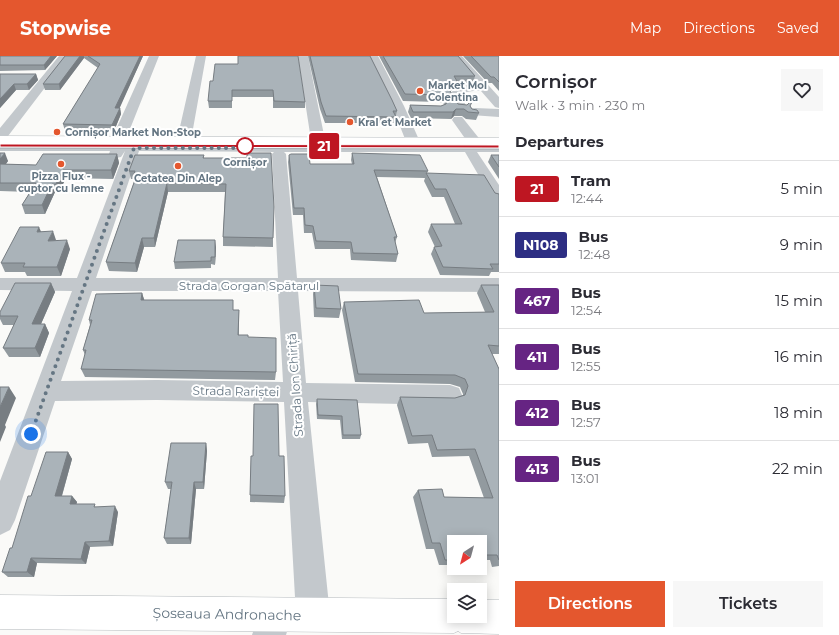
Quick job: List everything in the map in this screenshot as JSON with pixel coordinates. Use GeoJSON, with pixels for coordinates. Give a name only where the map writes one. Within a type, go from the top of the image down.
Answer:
{"type":"FeatureCollection","features":[{"type":"Feature","properties":{"kind":"main road"},"geometry":{"type":"LineString","coordinates":[[0,139],[279,154],[473,148],[499,142]]}},
{"type":"Feature","properties":{"kind":"main road"},"geometry":{"type":"LineString","coordinates":[[0,153],[184,140],[413,142],[473,148],[499,153]]}},
{"type":"Feature","properties":{"kind":"main road","name":"Șoseaua Andronache"},"geometry":{"type":"LineString","coordinates":[[0,612],[272,625],[313,615],[447,616]]}},
{"type":"Feature","properties":{"kind":"main road"},"geometry":{"type":"LineString","coordinates":[[487,617],[499,617]]}},
{"type":"Feature","properties":{"kind":"street"},"geometry":{"type":"LineString","coordinates":[[0,139],[64,56]]}},
{"type":"Feature","properties":{"kind":"street"},"geometry":{"type":"LineString","coordinates":[[0,520],[85,283],[125,145],[154,56]]}},
{"type":"Feature","properties":{"kind":"street"},"geometry":{"type":"LineString","coordinates":[[184,140],[201,56]]}},
{"type":"Feature","properties":{"kind":"street"},"geometry":{"type":"LineString","coordinates":[[304,56],[318,140]]}},
{"type":"Feature","properties":{"kind":"street"},"geometry":{"type":"LineString","coordinates":[[373,56],[398,106],[413,142]]}},
{"type":"Feature","properties":{"kind":"street"},"geometry":{"type":"LineString","coordinates":[[457,56],[486,85],[499,104]]}},
{"type":"Feature","properties":{"kind":"street"},"geometry":{"type":"LineString","coordinates":[[35,75],[49,75]]}},
{"type":"Feature","properties":{"kind":"street"},"geometry":{"type":"LineString","coordinates":[[486,85],[462,89],[457,92],[455,97],[473,148],[499,197]]}},
{"type":"Feature","properties":{"kind":"street"},"geometry":{"type":"LineString","coordinates":[[398,106],[412,106]]}},
{"type":"Feature","properties":{"kind":"street"},"geometry":{"type":"LineString","coordinates":[[475,112],[499,113]]}},
{"type":"Feature","properties":{"kind":"street"},"geometry":{"type":"LineString","coordinates":[[0,147],[125,145],[499,148]]}},
{"type":"Feature","properties":{"kind":"street","name":"Strada Ion Chiriță"},"geometry":{"type":"LineString","coordinates":[[279,154],[295,392],[313,615]]}},
{"type":"Feature","properties":{"kind":"street","name":"Strada Gorgan Spătarul"},"geometry":{"type":"LineString","coordinates":[[0,284],[85,283],[499,286]]}},
{"type":"Feature","properties":{"kind":"street","name":"Strada Rariștei"},"geometry":{"type":"LineString","coordinates":[[46,391],[157,390],[450,395]]}},
{"type":"Feature","properties":{"kind":"building"},"geometry":{"type":"Polygon","coordinates":[[[0,56],[51,56],[44,65],[0,65],[0,56]]]}},
{"type":"Feature","properties":{"kind":"building"},"geometry":{"type":"Polygon","coordinates":[[[65,56],[80,56],[59,84],[43,84],[65,56]]]}},
{"type":"Feature","properties":{"kind":"building"},"geometry":{"type":"Polygon","coordinates":[[[88,56],[140,56],[115,108],[120,108],[112,125],[63,124],[100,64],[88,56]]]}},
{"type":"Feature","properties":{"kind":"building"},"geometry":{"type":"Polygon","coordinates":[[[238,56],[298,56],[305,102],[274,101],[273,90],[232,90],[232,101],[208,101],[210,81],[213,81],[215,64],[238,64],[238,56]]]}},
{"type":"Feature","properties":{"kind":"building"},"geometry":{"type":"Polygon","coordinates":[[[310,56],[370,56],[397,111],[393,111],[396,117],[326,116],[321,102],[310,56]]]}},
{"type":"Feature","properties":{"kind":"building"},"geometry":{"type":"Polygon","coordinates":[[[383,56],[458,56],[475,76],[454,76],[457,81],[452,86],[450,91],[458,104],[467,105],[471,101],[470,106],[472,109],[477,110],[479,113],[468,112],[464,109],[456,109],[453,112],[413,112],[410,105],[441,106],[446,104],[448,99],[441,95],[405,94],[383,56]]]}},
{"type":"Feature","properties":{"kind":"building"},"geometry":{"type":"Polygon","coordinates":[[[471,56],[499,56],[499,82],[494,77],[491,77],[471,56]]]}},
{"type":"Feature","properties":{"kind":"building"},"geometry":{"type":"Polygon","coordinates":[[[0,74],[36,74],[27,84],[14,84],[0,99],[0,74]]]}},
{"type":"Feature","properties":{"kind":"building"},"geometry":{"type":"Polygon","coordinates":[[[0,153],[5,153],[0,159],[0,153]]]}},
{"type":"Feature","properties":{"kind":"building"},"geometry":{"type":"Polygon","coordinates":[[[247,153],[271,153],[274,207],[273,238],[223,237],[226,184],[167,183],[154,238],[142,238],[135,263],[106,262],[136,177],[133,177],[135,171],[129,171],[135,155],[204,155],[203,158],[247,158],[247,153]]]}},
{"type":"Feature","properties":{"kind":"building"},"geometry":{"type":"Polygon","coordinates":[[[352,153],[420,155],[428,171],[374,170],[397,237],[394,237],[398,254],[353,253],[351,242],[316,241],[313,226],[305,225],[304,208],[294,208],[289,155],[309,154],[310,164],[354,164],[352,153]]]}},
{"type":"Feature","properties":{"kind":"building"},"geometry":{"type":"Polygon","coordinates":[[[43,154],[117,154],[111,170],[63,170],[56,184],[52,184],[42,205],[22,205],[36,183],[0,183],[0,164],[36,165],[43,154]]]}},
{"type":"Feature","properties":{"kind":"building"},"geometry":{"type":"Polygon","coordinates":[[[491,155],[499,155],[499,167],[491,155]]]}},
{"type":"Feature","properties":{"kind":"building"},"geometry":{"type":"Polygon","coordinates":[[[426,173],[484,175],[495,193],[499,194],[499,264],[490,264],[493,269],[443,267],[434,247],[442,246],[431,224],[462,224],[446,189],[435,189],[426,173]]]}},
{"type":"Feature","properties":{"kind":"building"},"geometry":{"type":"Polygon","coordinates":[[[20,227],[39,227],[37,232],[53,231],[48,241],[67,240],[57,267],[23,267],[25,263],[1,263],[20,227]]]}},
{"type":"Feature","properties":{"kind":"building"},"geometry":{"type":"Polygon","coordinates":[[[178,240],[215,240],[215,257],[211,257],[211,261],[174,262],[178,240]]]}},
{"type":"Feature","properties":{"kind":"building"},"geometry":{"type":"Polygon","coordinates":[[[15,283],[51,283],[32,324],[45,324],[35,348],[3,348],[18,316],[0,316],[0,312],[15,283]]]}},
{"type":"Feature","properties":{"kind":"building"},"geometry":{"type":"Polygon","coordinates":[[[314,285],[338,286],[341,309],[316,308],[314,285]]]}},
{"type":"Feature","properties":{"kind":"building"},"geometry":{"type":"Polygon","coordinates":[[[481,285],[499,285],[499,346],[488,345],[499,369],[499,560],[497,555],[487,555],[487,535],[447,535],[447,560],[445,560],[440,543],[432,543],[418,490],[442,489],[444,497],[493,498],[475,449],[437,450],[432,435],[412,436],[400,397],[455,398],[465,395],[468,386],[465,379],[455,375],[358,374],[344,302],[419,300],[424,313],[494,312],[481,285]]]}},
{"type":"Feature","properties":{"kind":"building"},"geometry":{"type":"Polygon","coordinates":[[[142,293],[141,300],[233,300],[233,310],[239,310],[238,335],[248,335],[248,337],[276,338],[276,372],[81,369],[86,350],[83,350],[92,320],[89,320],[96,294],[142,293]]]}},
{"type":"Feature","properties":{"kind":"building"},"geometry":{"type":"Polygon","coordinates":[[[0,387],[9,387],[0,407],[0,387]]]}},
{"type":"Feature","properties":{"kind":"building"},"geometry":{"type":"Polygon","coordinates":[[[317,399],[357,400],[361,435],[343,435],[342,416],[318,415],[317,399]]]}},
{"type":"Feature","properties":{"kind":"building"},"geometry":{"type":"Polygon","coordinates":[[[254,404],[278,404],[279,456],[284,456],[285,496],[250,495],[251,456],[253,456],[254,404]]]}},
{"type":"Feature","properties":{"kind":"building"},"geometry":{"type":"Polygon","coordinates":[[[171,443],[206,443],[203,482],[194,482],[189,538],[164,538],[172,482],[165,482],[171,443]]]}},
{"type":"Feature","properties":{"kind":"building"},"geometry":{"type":"Polygon","coordinates":[[[46,452],[68,452],[55,496],[72,496],[70,504],[95,504],[94,507],[115,506],[109,541],[85,542],[81,559],[31,558],[27,572],[2,572],[10,548],[12,548],[28,496],[31,496],[46,452]]]}},
{"type":"Feature","properties":{"kind":"tram line","name":"21"},"geometry":{"type":"LineString","coordinates":[[0,146],[499,147]]}},
{"type":"Feature","properties":{"kind":"tram line"},"geometry":{"type":"LineString","coordinates":[[0,148],[499,149]]}},
{"type":"Feature","properties":{"kind":"place","name":"Market Mol Colentina"},"geometry":{"type":"Point","coordinates":[420,91]}},
{"type":"Feature","properties":{"kind":"place","name":"Kral et Market"},"geometry":{"type":"Point","coordinates":[350,122]}},
{"type":"Feature","properties":{"kind":"place","name":"Cornișor Market Non-Stop"},"geometry":{"type":"Point","coordinates":[57,132]}},
{"type":"Feature","properties":{"kind":"place","name":"Cornișor"},"geometry":{"type":"Point","coordinates":[245,146]}},
{"type":"Feature","properties":{"kind":"place","name":"Pizza Flux - cuptor cu lemne"},"geometry":{"type":"Point","coordinates":[61,164]}},
{"type":"Feature","properties":{"kind":"place","name":"Cetatea Din Alep"},"geometry":{"type":"Point","coordinates":[178,166]}},
{"type":"Feature","properties":{"kind":"route"},"geometry":{"type":"LineString","coordinates":[[31,434],[134,148],[249,148],[245,146]]}}]}
